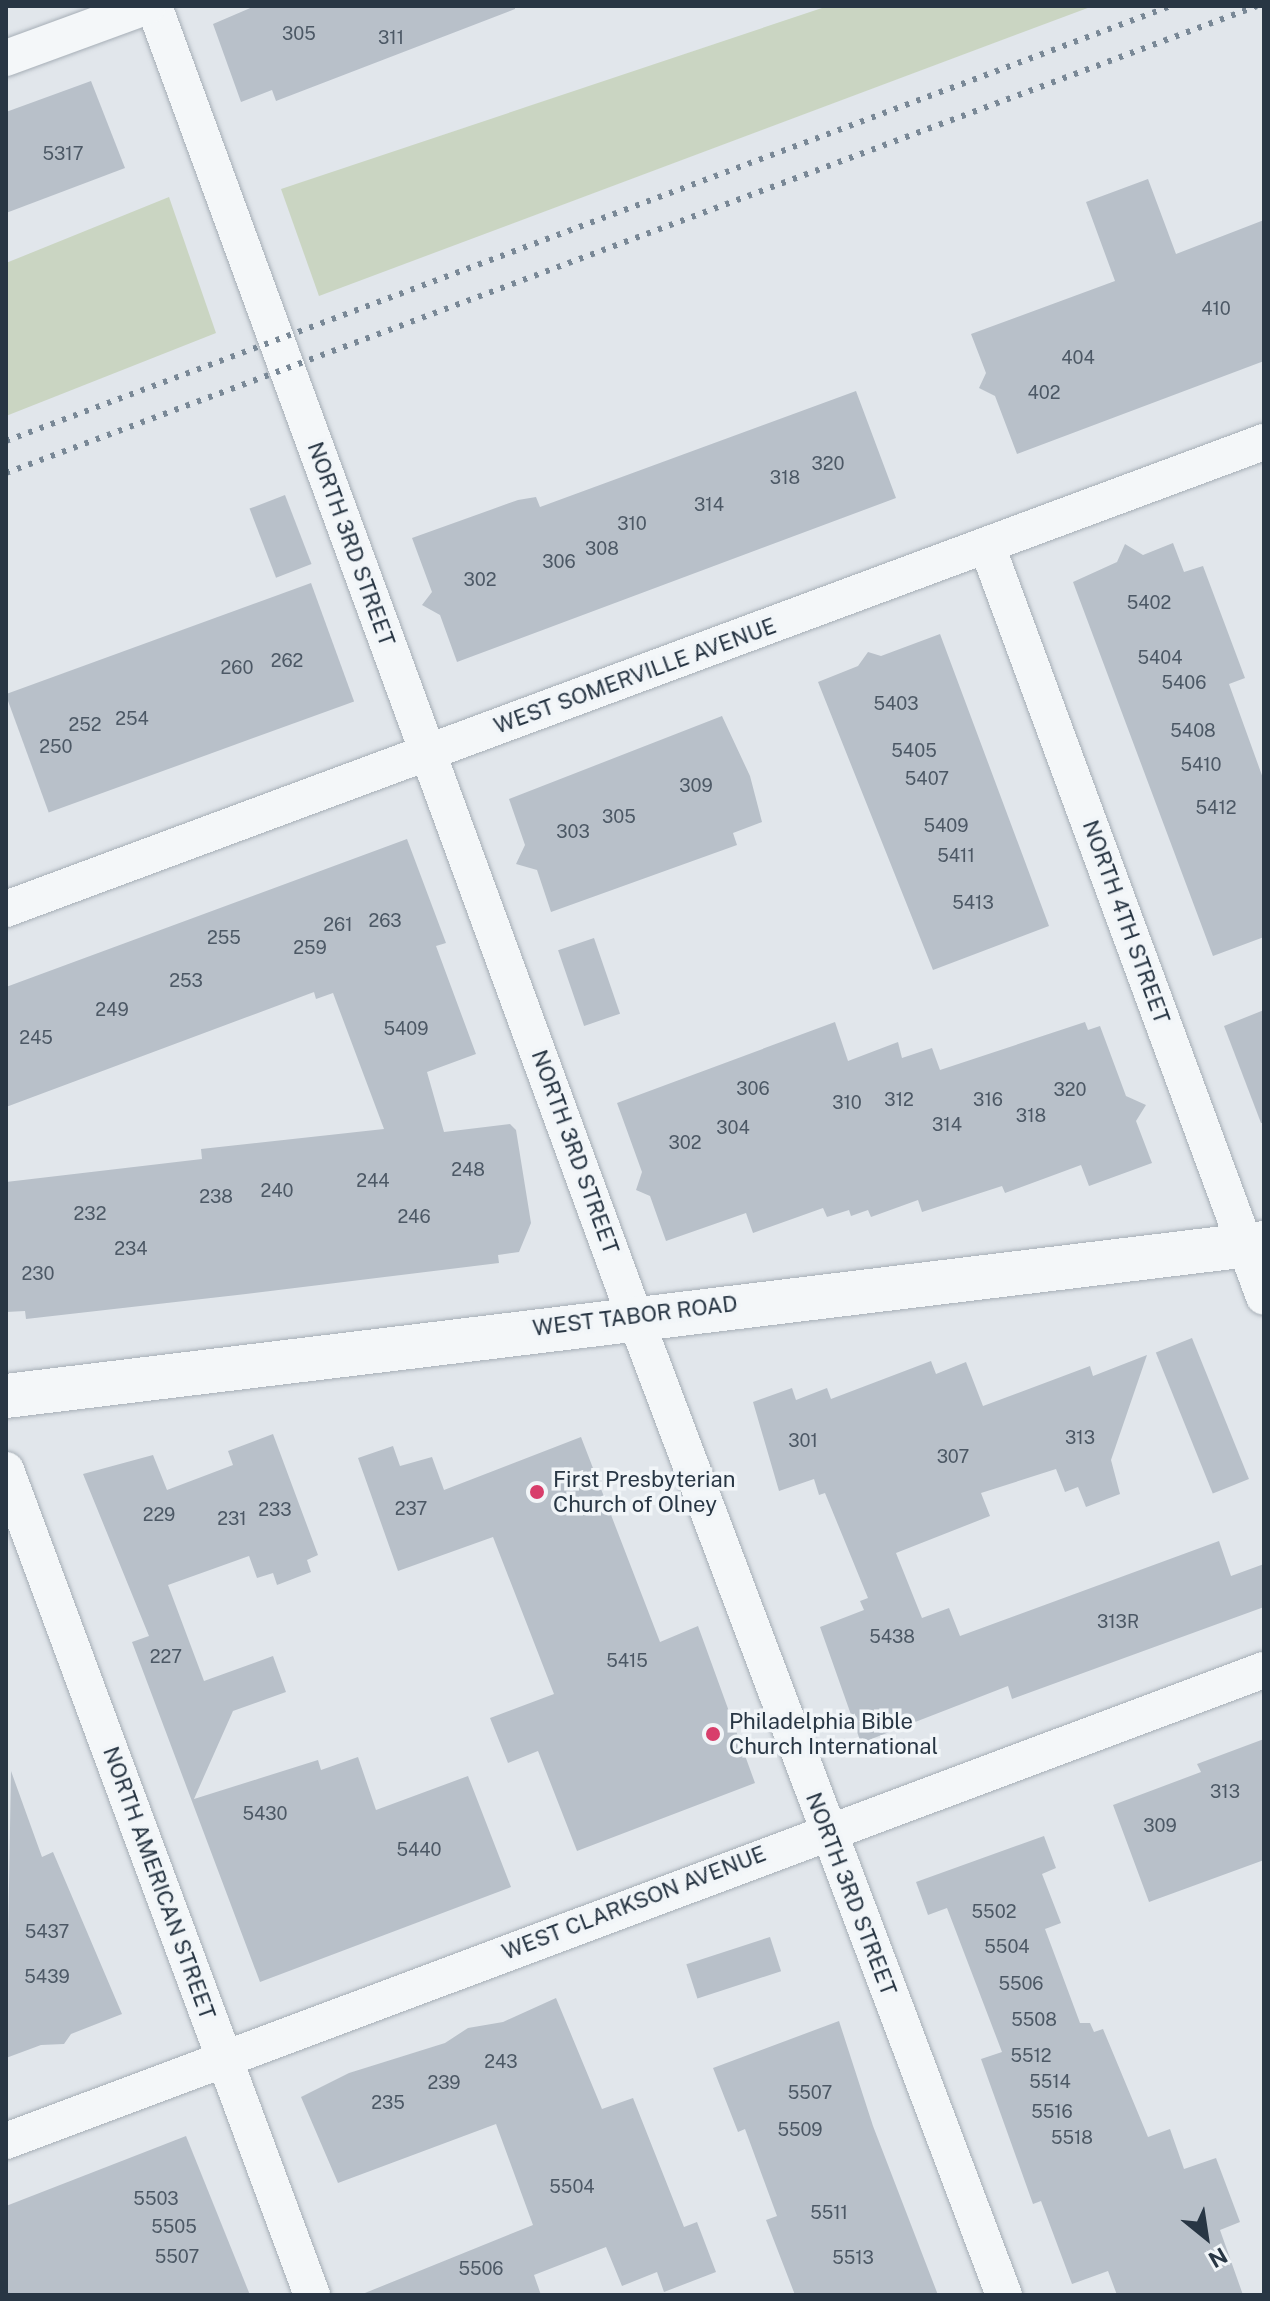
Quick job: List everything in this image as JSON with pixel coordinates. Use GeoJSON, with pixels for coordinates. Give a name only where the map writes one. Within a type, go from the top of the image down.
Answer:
{"type":"FeatureCollection","features":[{"type":"Feature","properties":{"kind":"street"},"geometry":{"type":"LineString","coordinates":[[6,58],[151,6]]}},
{"type":"Feature","properties":{"kind":"street","name":"NORTH 3RD STREET"},"geometry":{"type":"LineString","coordinates":[[151,6],[634,1315],[1004,2295]]}},
{"type":"Feature","properties":{"kind":"street","name":"WEST SOMERVILLE AVENUE"},"geometry":{"type":"LineString","coordinates":[[6,909],[1264,442]]}},
{"type":"Feature","properties":{"kind":"street","name":"NORTH 4TH STREET"},"geometry":{"type":"LineString","coordinates":[[987,546],[1255,1244],[1264,1297]]}},
{"type":"Feature","properties":{"kind":"street","name":"WEST TABOR ROAD"},"geometry":{"type":"LineString","coordinates":[[6,1396],[634,1315],[1255,1244]]}},
{"type":"Feature","properties":{"kind":"street","name":"NORTH AMERICAN STREET"},"geometry":{"type":"LineString","coordinates":[[6,1470],[312,2295]]}},
{"type":"Feature","properties":{"kind":"street","name":"WEST CLARKSON AVENUE"},"geometry":{"type":"LineString","coordinates":[[6,2141],[826,1830],[1264,1670]]}},
{"type":"Feature","properties":{"kind":"green space"},"geometry":{"type":"Polygon","coordinates":[[[828,6],[1093,6],[319,296],[281,189],[828,6]]]}},
{"type":"Feature","properties":{"kind":"green space"},"geometry":{"type":"Polygon","coordinates":[[[169,197],[216,333],[6,416],[6,263],[169,197]]]}},
{"type":"Feature","properties":{"kind":"building"},"geometry":{"type":"Polygon","coordinates":[[[255,6],[515,6],[515,9],[276,101],[272,90],[241,102],[213,24],[255,6]]]}},
{"type":"Feature","properties":{"kind":"building"},"geometry":{"type":"Polygon","coordinates":[[[91,81],[125,168],[6,213],[6,112],[91,81]]]}},
{"type":"Feature","properties":{"kind":"building"},"geometry":{"type":"Polygon","coordinates":[[[1148,179],[1176,254],[1264,220],[1264,361],[1017,454],[995,396],[979,388],[986,373],[971,334],[1115,281],[1086,202],[1148,179]]]}},
{"type":"Feature","properties":{"kind":"building"},"geometry":{"type":"Polygon","coordinates":[[[856,391],[896,498],[457,662],[440,615],[422,605],[432,592],[412,538],[518,500],[536,497],[540,507],[856,391]]]}},
{"type":"Feature","properties":{"kind":"building"},"geometry":{"type":"Polygon","coordinates":[[[285,495],[312,564],[276,578],[250,509],[285,495]]]}},
{"type":"Feature","properties":{"kind":"building"},"geometry":{"type":"Polygon","coordinates":[[[1173,543],[1184,572],[1203,566],[1245,678],[1229,684],[1264,781],[1264,937],[1213,956],[1073,582],[1117,562],[1125,544],[1143,555],[1173,543]]]}},
{"type":"Feature","properties":{"kind":"building"},"geometry":{"type":"Polygon","coordinates":[[[311,583],[354,701],[49,813],[6,694],[311,583]]]}},
{"type":"Feature","properties":{"kind":"building"},"geometry":{"type":"Polygon","coordinates":[[[940,634],[1049,926],[933,970],[818,682],[858,666],[868,652],[881,656],[940,634]]]}},
{"type":"Feature","properties":{"kind":"building"},"geometry":{"type":"Polygon","coordinates":[[[722,716],[750,776],[762,822],[733,833],[737,845],[551,912],[537,870],[516,864],[525,845],[509,799],[722,716]]]}},
{"type":"Feature","properties":{"kind":"building"},"geometry":{"type":"Polygon","coordinates":[[[407,839],[446,943],[436,946],[476,1054],[427,1072],[444,1132],[510,1124],[516,1130],[531,1223],[519,1252],[498,1255],[499,1263],[246,1294],[26,1319],[25,1311],[6,1312],[6,1182],[202,1159],[201,1149],[384,1129],[333,993],[316,999],[314,992],[6,1107],[6,987],[407,839]]]}},
{"type":"Feature","properties":{"kind":"building"},"geometry":{"type":"Polygon","coordinates":[[[594,938],[620,1014],[584,1026],[558,950],[594,938]]]}},
{"type":"Feature","properties":{"kind":"building"},"geometry":{"type":"Polygon","coordinates":[[[1264,1010],[1264,1123],[1261,1123],[1224,1026],[1264,1010]]]}},
{"type":"Feature","properties":{"kind":"building"},"geometry":{"type":"Polygon","coordinates":[[[835,1022],[848,1061],[898,1042],[902,1058],[932,1048],[940,1070],[1085,1022],[1088,1030],[1100,1026],[1126,1096],[1146,1105],[1136,1121],[1152,1163],[1089,1186],[1081,1165],[1005,1193],[1002,1186],[922,1212],[918,1200],[871,1217],[868,1210],[851,1216],[849,1210],[827,1217],[823,1208],[753,1233],[746,1213],[666,1241],[650,1196],[636,1190],[642,1172],[617,1103],[835,1022]]]}},
{"type":"Feature","properties":{"kind":"building"},"geometry":{"type":"Polygon","coordinates":[[[1192,1338],[1249,1479],[1213,1494],[1156,1353],[1192,1338]]]}},
{"type":"Feature","properties":{"kind":"building"},"geometry":{"type":"Polygon","coordinates":[[[1147,1355],[1111,1460],[1120,1494],[1086,1507],[1078,1487],[1065,1492],[1056,1469],[981,1493],[990,1516],[896,1553],[922,1618],[949,1608],[960,1636],[1219,1541],[1231,1576],[1264,1564],[1264,1607],[1012,1699],[1008,1686],[861,1743],[820,1627],[864,1610],[860,1601],[868,1598],[825,1493],[819,1495],[814,1479],[779,1491],[753,1402],[792,1388],[796,1400],[827,1388],[831,1399],[931,1361],[936,1374],[966,1362],[983,1406],[1090,1366],[1093,1376],[1147,1355]]]}},
{"type":"Feature","properties":{"kind":"building"},"geometry":{"type":"Polygon","coordinates":[[[273,1434],[318,1555],[307,1560],[311,1572],[277,1585],[273,1573],[257,1578],[249,1556],[168,1585],[204,1681],[273,1656],[286,1692],[233,1711],[194,1799],[318,1760],[321,1770],[358,1757],[376,1810],[468,1776],[511,1887],[260,1982],[132,1642],[149,1636],[83,1474],[153,1455],[167,1490],[233,1465],[228,1451],[273,1434]]]}},
{"type":"Feature","properties":{"kind":"building"},"geometry":{"type":"Polygon","coordinates":[[[581,1437],[660,1642],[698,1626],[755,1783],[577,1851],[538,1751],[508,1763],[490,1718],[554,1694],[493,1537],[398,1571],[358,1458],[393,1446],[400,1466],[432,1457],[444,1490],[581,1437]]]}},
{"type":"Feature","properties":{"kind":"building"},"geometry":{"type":"Polygon","coordinates":[[[1264,1739],[1264,1860],[1149,1902],[1113,1805],[1201,1772],[1197,1764],[1264,1739]]]}},
{"type":"Feature","properties":{"kind":"building"},"geometry":{"type":"Polygon","coordinates":[[[11,1771],[42,1857],[53,1852],[122,2014],[71,2034],[64,2044],[41,2045],[6,2058],[11,1771]]]}},
{"type":"Feature","properties":{"kind":"building"},"geometry":{"type":"Polygon","coordinates":[[[1044,1836],[1056,1868],[1042,1874],[1061,1923],[1045,1929],[1080,2023],[1090,2023],[1094,2032],[1103,2029],[1148,2137],[1170,2129],[1184,2169],[1216,2158],[1240,2222],[1220,2230],[1243,2295],[1117,2295],[1108,2271],[1072,2284],[1041,2201],[1033,2204],[981,2059],[1002,2052],[947,1908],[928,1915],[916,1882],[1044,1836]]]}},
{"type":"Feature","properties":{"kind":"building"},"geometry":{"type":"Polygon","coordinates":[[[770,1937],[781,1971],[697,1998],[686,1964],[770,1937]]]}},
{"type":"Feature","properties":{"kind":"building"},"geometry":{"type":"Polygon","coordinates":[[[556,1998],[602,2109],[633,2098],[684,2227],[697,2222],[716,2272],[664,2292],[657,2272],[622,2286],[606,2247],[534,2275],[541,2295],[360,2295],[533,2225],[496,2124],[338,2183],[301,2097],[349,2073],[445,2043],[468,2028],[503,2022],[556,1998]]]}},
{"type":"Feature","properties":{"kind":"building"},"geometry":{"type":"Polygon","coordinates":[[[839,2021],[873,2126],[938,2295],[795,2295],[766,2220],[777,2216],[745,2129],[738,2132],[713,2068],[839,2021]]]}},
{"type":"Feature","properties":{"kind":"building"},"geometry":{"type":"Polygon","coordinates":[[[186,2136],[250,2295],[6,2295],[6,2206],[186,2136]]]}},
{"type":"Feature","properties":{"kind":"railway"},"geometry":{"type":"LineString","coordinates":[[6,441],[1171,6]]}},
{"type":"Feature","properties":{"kind":"railway"},"geometry":{"type":"LineString","coordinates":[[6,473],[1257,6]]}},
{"type":"Feature","properties":{"kind":"place","name":"First Presbyterian Church of Olney"},"geometry":{"type":"Point","coordinates":[537,1492]}},
{"type":"Feature","properties":{"kind":"place","name":"Philadelphia Bible Church International"},"geometry":{"type":"Point","coordinates":[713,1734]}}]}
